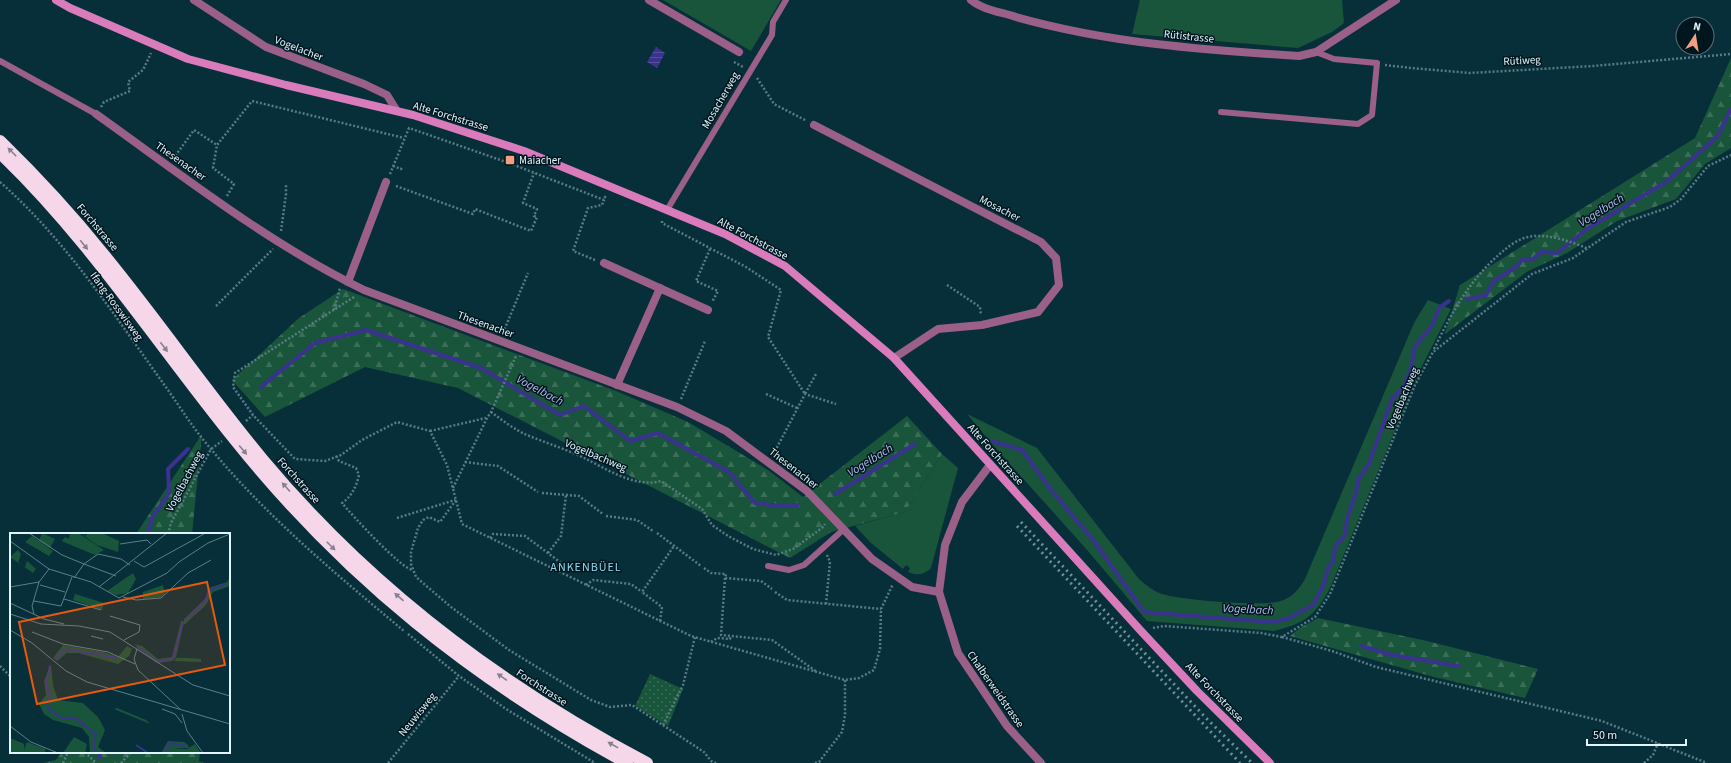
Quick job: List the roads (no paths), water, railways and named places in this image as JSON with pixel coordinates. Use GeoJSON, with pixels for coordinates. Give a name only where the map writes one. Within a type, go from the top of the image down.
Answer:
{"type":"FeatureCollection","features":[{"type":"Feature","properties":{"kind":"highway","name":"Forchstrasse"},"geometry":{"type":"LineString","coordinates":[[0,140],[48,190],[106,256],[263,460],[302,504],[356,559],[434,626],[493,671],[544,705],[647,763]]}},
{"type":"Feature","properties":{"kind":"highway","name":"Forchstrasse"},"geometry":{"type":"LineString","coordinates":[[0,153],[68,224],[236,441],[272,484],[315,531],[352,567],[402,612],[471,666],[515,697],[565,728],[627,763]]}},
{"type":"Feature","properties":{"kind":"street","name":"Alte Forchstrasse"},"geometry":{"type":"LineString","coordinates":[[56,0],[70,8],[188,58],[286,85],[397,111],[524,151],[725,234],[784,266],[894,358],[1140,631],[1197,691],[1270,763]]}},
{"type":"Feature","properties":{"kind":"street","name":"Vogelacher"},"geometry":{"type":"LineString","coordinates":[[194,0],[266,47],[364,84],[387,95],[397,111]]}},
{"type":"Feature","properties":{"kind":"street"},"geometry":{"type":"LineString","coordinates":[[648,0],[739,52]]}},
{"type":"Feature","properties":{"kind":"street","name":"Rütistrasse"},"geometry":{"type":"LineString","coordinates":[[971,0],[984,7],[1070,31],[1137,42],[1299,56],[1316,52],[1396,0]]}},
{"type":"Feature","properties":{"kind":"street","name":"Thesenacher"},"geometry":{"type":"LineString","coordinates":[[96,114],[279,243],[345,281],[364,290],[677,407],[726,431],[807,491],[872,559],[912,587],[939,592]]}},
{"type":"Feature","properties":{"kind":"street","name":"Mosacher"},"geometry":{"type":"LineString","coordinates":[[814,125],[1041,242],[1056,258],[1059,285],[1038,312],[982,325],[938,329],[894,358]]}},
{"type":"Feature","properties":{"kind":"street"},"geometry":{"type":"LineString","coordinates":[[345,281],[386,182]]}},
{"type":"Feature","properties":{"kind":"street"},"geometry":{"type":"LineString","coordinates":[[604,263],[708,310]]}},
{"type":"Feature","properties":{"kind":"street"},"geometry":{"type":"LineString","coordinates":[[617,385],[660,288]]}},
{"type":"Feature","properties":{"kind":"street","name":"Chalberweidstrasse"},"geometry":{"type":"LineString","coordinates":[[990,464],[962,502],[945,545],[939,592],[958,653],[1007,726],[1041,763]]}},
{"type":"Feature","properties":{"kind":"lane","name":"Mosacherweg"},"geometry":{"type":"LineString","coordinates":[[667,210],[749,71],[772,35],[773,22],[786,0]]}},
{"type":"Feature","properties":{"kind":"lane"},"geometry":{"type":"LineString","coordinates":[[1221,112],[1358,124],[1372,115],[1377,63],[1334,59],[1316,52]]}},
{"type":"Feature","properties":{"kind":"lane","name":"Thesenacher"},"geometry":{"type":"LineString","coordinates":[[0,61],[96,114]]}},
{"type":"Feature","properties":{"kind":"lane"},"geometry":{"type":"LineString","coordinates":[[768,566],[789,570],[804,565],[844,529]]}},
{"type":"Feature","properties":{"kind":"waterway","name":"Vogelbach"},"geometry":{"type":"LineString","coordinates":[[1467,299],[1486,295],[1494,281],[1517,266],[1522,260],[1533,259],[1541,252],[1557,253],[1587,229],[1666,182],[1717,137],[1731,109]]}},
{"type":"Feature","properties":{"kind":"waterway","name":"Vogelbach"},"geometry":{"type":"LineString","coordinates":[[992,441],[1022,450],[1052,491],[1094,541],[1144,612],[1270,622],[1287,619],[1313,605],[1324,584],[1328,568],[1333,562],[1335,547],[1345,535],[1347,519],[1356,493],[1358,480],[1369,464],[1392,399],[1403,388],[1411,369],[1415,346],[1432,326],[1439,308],[1449,301]]}},
{"type":"Feature","properties":{"kind":"waterway","name":"Vogelbach"},"geometry":{"type":"LineString","coordinates":[[261,387],[315,343],[366,330],[481,368],[560,415],[584,406],[630,441],[658,433],[729,472],[755,503],[782,506],[798,505]]}},
{"type":"Feature","properties":{"kind":"waterway","name":"Vogelbach"},"geometry":{"type":"LineString","coordinates":[[835,494],[915,444]]}},
{"type":"Feature","properties":{"kind":"waterway","name":"Vogelbach"},"geometry":{"type":"LineString","coordinates":[[148,533],[152,518],[169,493],[168,469],[188,449]]}},
{"type":"Feature","properties":{"kind":"waterway"},"geometry":{"type":"LineString","coordinates":[[1362,646],[1392,655],[1459,666]]}},
{"type":"Feature","properties":{"kind":"waterway","name":"Vogelbach"},"geometry":{"type":"LineString","coordinates":[[100,753],[100,758]]}},
{"type":"Feature","properties":{"kind":"railway"},"geometry":{"type":"LineString","coordinates":[[1021,522],[1206,718],[1252,763]]}},
{"type":"Feature","properties":{"kind":"railway"},"geometry":{"type":"LineString","coordinates":[[1017,526],[1240,763]]}},
{"type":"Feature","properties":{"kind":"place","name":"Maiacher"},"geometry":{"type":"Point","coordinates":[510,160]}},
{"type":"Feature","properties":{"kind":"district","name":"ANKENBÜEL"},"geometry":{"type":"Point","coordinates":[586,567]}}]}
